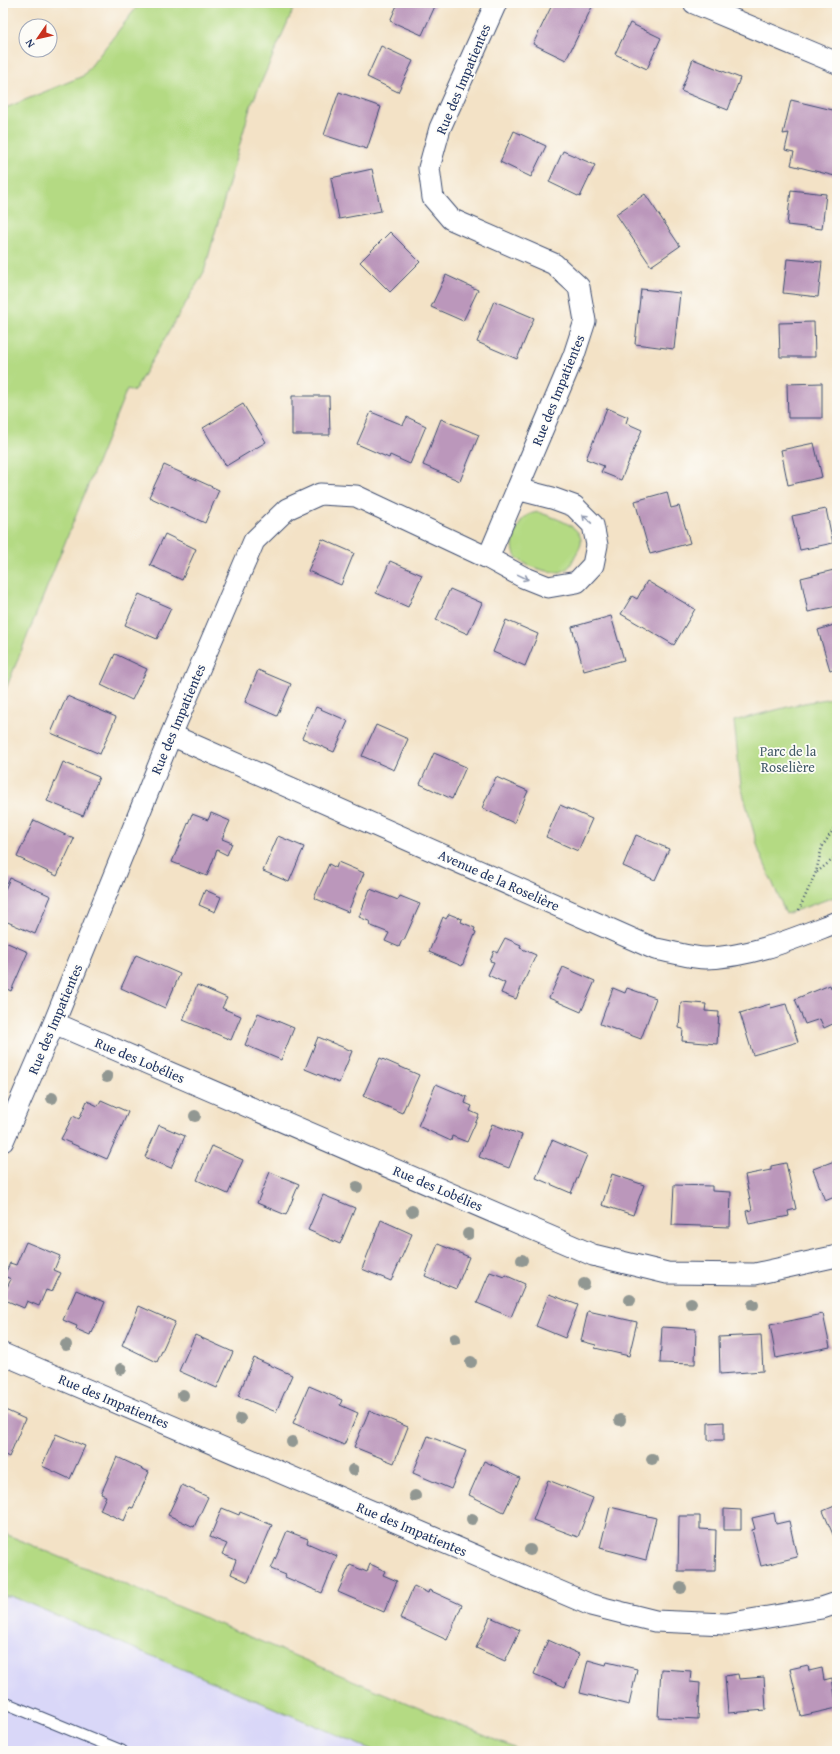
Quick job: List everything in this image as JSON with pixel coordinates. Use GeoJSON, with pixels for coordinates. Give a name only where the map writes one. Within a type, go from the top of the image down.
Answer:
{"type":"FeatureCollection","features":[{"type":"Feature","properties":{"kind":"street","name":"Rue des Impatientes"},"geometry":{"type":"LineString","coordinates":[[488,558],[574,355],[585,321],[579,288],[554,264],[451,218],[433,198],[429,168],[440,128],[496,3]]}},
{"type":"Feature","properties":{"kind":"street"},"geometry":{"type":"LineString","coordinates":[[694,3],[837,63]]}},
{"type":"Feature","properties":{"kind":"street","name":"Rue des Impatientes"},"geometry":{"type":"LineString","coordinates":[[3,1141],[54,1023],[171,735],[254,541],[287,509],[320,494],[356,496],[488,558],[523,577],[548,587],[576,582],[593,564],[597,545],[593,525],[574,506],[552,498],[517,490]]}},
{"type":"Feature","properties":{"kind":"street","name":"Avenue de la Roselière"},"geometry":{"type":"LineString","coordinates":[[171,735],[655,949],[706,958],[751,952],[785,942],[837,922]]}},
{"type":"Feature","properties":{"kind":"street","name":"Rue des Lobélies"},"geometry":{"type":"LineString","coordinates":[[54,1023],[593,1255],[667,1273],[755,1274],[837,1256]]}},
{"type":"Feature","properties":{"kind":"street","name":"Rue des Impatientes"},"geometry":{"type":"LineString","coordinates":[[3,1354],[591,1605],[655,1621],[726,1624],[822,1608],[837,1602]]}},
{"type":"Feature","properties":{"kind":"lane"},"geometry":{"type":"LineString","coordinates":[[3,1702],[122,1751]]}},
{"type":"Feature","properties":{"kind":"path"},"geometry":{"type":"LineString","coordinates":[[785,942],[816,872],[822,847],[837,824]]}},
{"type":"Feature","properties":{"kind":"path"},"geometry":{"type":"LineString","coordinates":[[816,872],[837,856]]}},
{"type":"Feature","properties":{"kind":"shaded area"},"geometry":{"type":"Polygon","coordinates":[[[3,1593],[11,1596],[375,1751],[3,1751],[3,1593]]]}},
{"type":"Feature","properties":{"kind":"green space"},"geometry":{"type":"Polygon","coordinates":[[[140,3],[296,3],[250,108],[204,272],[134,391],[127,389],[3,696],[3,109],[83,76],[140,3]]]}},
{"type":"Feature","properties":{"kind":"green space"},"geometry":{"type":"Polygon","coordinates":[[[538,512],[566,523],[581,537],[581,544],[572,563],[563,571],[555,572],[536,568],[518,559],[515,555],[513,542],[520,524],[527,516],[538,512]]]}},
{"type":"Feature","properties":{"kind":"green space","name":"Parc de la Roselière"},"geometry":{"type":"Polygon","coordinates":[[[837,697],[837,896],[786,914],[759,851],[741,786],[734,721],[799,704],[837,697]]]}},
{"type":"Feature","properties":{"kind":"green space"},"geometry":{"type":"Polygon","coordinates":[[[3,1533],[521,1751],[375,1751],[11,1596],[3,1596],[3,1533]]]}},
{"type":"Feature","properties":{"kind":"building"},"geometry":{"type":"Polygon","coordinates":[[[398,3],[436,4],[422,35],[390,21],[398,3]]]}},
{"type":"Feature","properties":{"kind":"building"},"geometry":{"type":"Polygon","coordinates":[[[553,3],[564,3],[569,6],[570,3],[588,3],[593,5],[566,60],[533,44],[553,3]]]}},
{"type":"Feature","properties":{"kind":"building"},"geometry":{"type":"Polygon","coordinates":[[[630,23],[661,38],[647,69],[615,54],[630,23]]]}},
{"type":"Feature","properties":{"kind":"building"},"geometry":{"type":"Polygon","coordinates":[[[381,46],[413,61],[398,92],[367,77],[381,46]]]}},
{"type":"Feature","properties":{"kind":"building"},"geometry":{"type":"Polygon","coordinates":[[[693,59],[740,78],[728,110],[681,91],[693,59]]]}},
{"type":"Feature","properties":{"kind":"building"},"geometry":{"type":"Polygon","coordinates":[[[339,92],[381,107],[367,149],[324,135],[339,92]]]}},
{"type":"Feature","properties":{"kind":"building"},"geometry":{"type":"Polygon","coordinates":[[[791,100],[837,111],[837,167],[835,176],[791,165],[794,152],[785,150],[789,133],[783,134],[791,100]]]}},
{"type":"Feature","properties":{"kind":"building"},"geometry":{"type":"Polygon","coordinates":[[[514,131],[546,146],[531,177],[500,162],[514,131]]]}},
{"type":"Feature","properties":{"kind":"building"},"geometry":{"type":"Polygon","coordinates":[[[563,151],[595,165],[580,197],[549,182],[563,151]]]}},
{"type":"Feature","properties":{"kind":"building"},"geometry":{"type":"Polygon","coordinates":[[[372,169],[381,211],[339,219],[331,178],[372,169]]]}},
{"type":"Feature","properties":{"kind":"building"},"geometry":{"type":"Polygon","coordinates":[[[791,190],[826,194],[822,229],[787,225],[791,190]]]}},
{"type":"Feature","properties":{"kind":"building"},"geometry":{"type":"Polygon","coordinates":[[[645,194],[680,246],[651,266],[616,214],[645,194]]]}},
{"type":"Feature","properties":{"kind":"building"},"geometry":{"type":"Polygon","coordinates":[[[390,232],[420,262],[390,292],[360,262],[390,232]]]}},
{"type":"Feature","properties":{"kind":"building"},"geometry":{"type":"Polygon","coordinates":[[[787,259],[822,262],[818,297],[783,293],[787,259]]]}},
{"type":"Feature","properties":{"kind":"building"},"geometry":{"type":"Polygon","coordinates":[[[446,275],[478,290],[463,321],[431,307],[446,275]]]}},
{"type":"Feature","properties":{"kind":"building"},"geometry":{"type":"Polygon","coordinates":[[[641,289],[680,293],[674,349],[635,344],[641,289]]]}},
{"type":"Feature","properties":{"kind":"building"},"geometry":{"type":"Polygon","coordinates":[[[494,301],[534,318],[517,359],[477,342],[494,301]]]}},
{"type":"Feature","properties":{"kind":"building"},"geometry":{"type":"Polygon","coordinates":[[[814,322],[815,357],[780,357],[779,323],[814,322]]]}},
{"type":"Feature","properties":{"kind":"building"},"geometry":{"type":"Polygon","coordinates":[[[822,383],[822,418],[788,418],[787,384],[822,383]]]}},
{"type":"Feature","properties":{"kind":"building"},"geometry":{"type":"Polygon","coordinates":[[[292,396],[329,396],[330,435],[292,435],[292,396]]]}},
{"type":"Feature","properties":{"kind":"building"},"geometry":{"type":"Polygon","coordinates":[[[243,404],[266,442],[226,466],[203,428],[243,404]]]}},
{"type":"Feature","properties":{"kind":"building"},"geometry":{"type":"Polygon","coordinates":[[[607,408],[628,417],[626,423],[642,430],[621,480],[601,472],[604,466],[586,459],[607,408]]]}},
{"type":"Feature","properties":{"kind":"building"},"geometry":{"type":"Polygon","coordinates":[[[371,412],[403,425],[407,417],[426,426],[410,464],[390,455],[389,458],[357,444],[371,412]]]}},
{"type":"Feature","properties":{"kind":"building"},"geometry":{"type":"Polygon","coordinates":[[[441,419],[479,435],[460,481],[423,465],[441,419]]]}},
{"type":"Feature","properties":{"kind":"building"},"geometry":{"type":"Polygon","coordinates":[[[814,443],[822,477],[788,485],[781,450],[814,443]]]}},
{"type":"Feature","properties":{"kind":"building"},"geometry":{"type":"Polygon","coordinates":[[[164,465],[219,490],[205,523],[149,497],[164,465]]]}},
{"type":"Feature","properties":{"kind":"building"},"geometry":{"type":"Polygon","coordinates":[[[667,492],[671,508],[679,506],[690,543],[650,554],[635,501],[667,492]]]}},
{"type":"Feature","properties":{"kind":"building"},"geometry":{"type":"Polygon","coordinates":[[[826,509],[833,543],[800,550],[792,516],[826,509]]]}},
{"type":"Feature","properties":{"kind":"building"},"geometry":{"type":"Polygon","coordinates":[[[165,534],[196,549],[182,580],[150,565],[165,534]]]}},
{"type":"Feature","properties":{"kind":"building"},"geometry":{"type":"Polygon","coordinates":[[[322,539],[354,553],[341,585],[308,571],[322,539]]]}},
{"type":"Feature","properties":{"kind":"building"},"geometry":{"type":"Polygon","coordinates":[[[390,561],[422,575],[408,607],[376,593],[390,561]]]}},
{"type":"Feature","properties":{"kind":"building"},"geometry":{"type":"Polygon","coordinates":[[[834,570],[837,582],[837,606],[808,612],[801,578],[834,570]]]}},
{"type":"Feature","properties":{"kind":"building"},"geometry":{"type":"Polygon","coordinates":[[[647,581],[695,609],[674,645],[621,614],[632,596],[637,599],[647,581]]]}},
{"type":"Feature","properties":{"kind":"building"},"geometry":{"type":"Polygon","coordinates":[[[450,589],[482,603],[468,634],[436,620],[450,589]]]}},
{"type":"Feature","properties":{"kind":"building"},"geometry":{"type":"Polygon","coordinates":[[[139,594],[171,608],[157,639],[125,625],[139,594]]]}},
{"type":"Feature","properties":{"kind":"building"},"geometry":{"type":"Polygon","coordinates":[[[611,616],[624,660],[584,671],[572,627],[611,616]]]}},
{"type":"Feature","properties":{"kind":"building"},"geometry":{"type":"Polygon","coordinates":[[[506,620],[538,634],[525,666],[493,652],[506,620]]]}},
{"type":"Feature","properties":{"kind":"building"},"geometry":{"type":"Polygon","coordinates":[[[837,624],[837,668],[830,670],[818,630],[837,624]]]}},
{"type":"Feature","properties":{"kind":"building"},"geometry":{"type":"Polygon","coordinates":[[[115,654],[147,669],[132,700],[101,685],[115,654]]]}},
{"type":"Feature","properties":{"kind":"building"},"geometry":{"type":"Polygon","coordinates":[[[258,670],[291,684],[277,716],[245,702],[258,670]]]}},
{"type":"Feature","properties":{"kind":"building"},"geometry":{"type":"Polygon","coordinates":[[[67,696],[116,717],[100,754],[51,733],[67,696]]]}},
{"type":"Feature","properties":{"kind":"building"},"geometry":{"type":"Polygon","coordinates":[[[316,707],[348,721],[334,752],[302,738],[316,707]]]}},
{"type":"Feature","properties":{"kind":"building"},"geometry":{"type":"Polygon","coordinates":[[[376,725],[408,739],[394,770],[362,756],[376,725]]]}},
{"type":"Feature","properties":{"kind":"building"},"geometry":{"type":"Polygon","coordinates":[[[434,753],[466,767],[452,799],[420,784],[434,753]]]}},
{"type":"Feature","properties":{"kind":"building"},"geometry":{"type":"Polygon","coordinates":[[[63,762],[99,777],[83,816],[47,801],[63,762]]]}},
{"type":"Feature","properties":{"kind":"building"},"geometry":{"type":"Polygon","coordinates":[[[496,777],[528,791],[514,823],[482,808],[496,777]]]}},
{"type":"Feature","properties":{"kind":"building"},"geometry":{"type":"Polygon","coordinates":[[[560,805],[592,819],[578,851],[546,837],[560,805]]]}},
{"type":"Feature","properties":{"kind":"building"},"geometry":{"type":"Polygon","coordinates":[[[211,813],[230,821],[222,839],[232,843],[227,855],[217,850],[207,876],[172,862],[192,814],[208,820],[211,813]]]}},
{"type":"Feature","properties":{"kind":"building"},"geometry":{"type":"Polygon","coordinates":[[[34,820],[74,839],[57,876],[17,857],[34,820]]]}},
{"type":"Feature","properties":{"kind":"building"},"geometry":{"type":"Polygon","coordinates":[[[636,835],[669,849],[655,880],[623,866],[636,835]]]}},
{"type":"Feature","properties":{"kind":"building"},"geometry":{"type":"Polygon","coordinates":[[[278,836],[304,847],[289,882],[263,871],[278,836]]]}},
{"type":"Feature","properties":{"kind":"building"},"geometry":{"type":"Polygon","coordinates":[[[338,862],[364,873],[348,912],[314,898],[329,864],[336,868],[338,862]]]}},
{"type":"Feature","properties":{"kind":"building"},"geometry":{"type":"Polygon","coordinates":[[[10,878],[51,896],[35,934],[3,920],[3,894],[10,878]]]}},
{"type":"Feature","properties":{"kind":"building"},"geometry":{"type":"Polygon","coordinates":[[[370,889],[398,900],[400,896],[420,904],[404,940],[402,940],[399,947],[385,941],[389,933],[369,925],[371,922],[359,917],[370,889]]]}},
{"type":"Feature","properties":{"kind":"building"},"geometry":{"type":"Polygon","coordinates":[[[205,890],[221,897],[215,912],[199,905],[205,890]]]}},
{"type":"Feature","properties":{"kind":"building"},"geometry":{"type":"Polygon","coordinates":[[[449,914],[462,919],[461,922],[475,928],[474,931],[476,932],[462,966],[429,952],[443,917],[446,919],[449,914]]]}},
{"type":"Feature","properties":{"kind":"building"},"geometry":{"type":"Polygon","coordinates":[[[505,938],[521,945],[520,948],[536,955],[516,999],[501,993],[505,983],[488,975],[494,962],[490,961],[494,951],[497,953],[505,938]]]}},
{"type":"Feature","properties":{"kind":"building"},"geometry":{"type":"Polygon","coordinates":[[[3,941],[28,952],[11,991],[3,987],[3,941]]]}},
{"type":"Feature","properties":{"kind":"building"},"geometry":{"type":"Polygon","coordinates":[[[136,955],[180,974],[165,1008],[121,988],[136,955]]]}},
{"type":"Feature","properties":{"kind":"building"},"geometry":{"type":"Polygon","coordinates":[[[563,967],[595,981],[581,1012],[549,998],[563,967]]]}},
{"type":"Feature","properties":{"kind":"building"},"geometry":{"type":"Polygon","coordinates":[[[197,985],[227,998],[222,1008],[241,1016],[231,1040],[183,1020],[197,985]]]}},
{"type":"Feature","properties":{"kind":"building"},"geometry":{"type":"Polygon","coordinates":[[[830,985],[831,988],[837,988],[837,1022],[824,1028],[820,1019],[805,1024],[795,999],[830,985]]]}},
{"type":"Feature","properties":{"kind":"building"},"geometry":{"type":"Polygon","coordinates":[[[613,988],[625,993],[627,988],[656,998],[641,1039],[600,1024],[613,988]]]}},
{"type":"Feature","properties":{"kind":"building"},"geometry":{"type":"Polygon","coordinates":[[[681,1002],[706,1004],[705,1011],[719,1012],[717,1044],[682,1041],[683,1029],[679,1028],[681,1002]]]}},
{"type":"Feature","properties":{"kind":"building"},"geometry":{"type":"Polygon","coordinates":[[[770,1004],[771,1008],[786,1004],[798,1042],[753,1055],[740,1013],[770,1004]]]}},
{"type":"Feature","properties":{"kind":"building"},"geometry":{"type":"Polygon","coordinates":[[[258,1013],[294,1028],[281,1060],[245,1045],[258,1013]]]}},
{"type":"Feature","properties":{"kind":"building"},"geometry":{"type":"Polygon","coordinates":[[[318,1037],[352,1051],[339,1083],[305,1069],[318,1037]]]}},
{"type":"Feature","properties":{"kind":"building"},"geometry":{"type":"Polygon","coordinates":[[[380,1058],[419,1075],[402,1113],[363,1096],[380,1058]]]}},
{"type":"Feature","properties":{"kind":"building"},"geometry":{"type":"Polygon","coordinates":[[[436,1084],[467,1097],[465,1103],[472,1106],[470,1111],[479,1115],[467,1142],[452,1136],[451,1141],[418,1126],[436,1084]]]}},
{"type":"Feature","properties":{"kind":"building"},"geometry":{"type":"Polygon","coordinates":[[[101,1100],[128,1112],[107,1159],[61,1139],[73,1116],[79,1119],[87,1101],[98,1106],[101,1100]]]}},
{"type":"Feature","properties":{"kind":"building"},"geometry":{"type":"Polygon","coordinates":[[[492,1124],[522,1135],[509,1168],[479,1157],[492,1124]]]}},
{"type":"Feature","properties":{"kind":"building"},"geometry":{"type":"Polygon","coordinates":[[[159,1125],[185,1136],[171,1168],[145,1157],[159,1125]]]}},
{"type":"Feature","properties":{"kind":"building"},"geometry":{"type":"Polygon","coordinates":[[[552,1140],[587,1155],[571,1193],[536,1178],[552,1140]]]}},
{"type":"Feature","properties":{"kind":"building"},"geometry":{"type":"Polygon","coordinates":[[[212,1146],[243,1160],[228,1194],[197,1180],[212,1146]]]}},
{"type":"Feature","properties":{"kind":"building"},"geometry":{"type":"Polygon","coordinates":[[[837,1160],[837,1196],[825,1201],[813,1169],[837,1160]]]}},
{"type":"Feature","properties":{"kind":"building"},"geometry":{"type":"Polygon","coordinates":[[[786,1163],[796,1209],[788,1211],[789,1216],[749,1224],[746,1211],[752,1210],[745,1175],[771,1170],[771,1166],[786,1163]]]}},
{"type":"Feature","properties":{"kind":"building"},"geometry":{"type":"Polygon","coordinates":[[[270,1172],[299,1184],[286,1215],[257,1203],[270,1172]]]}},
{"type":"Feature","properties":{"kind":"building"},"geometry":{"type":"Polygon","coordinates":[[[612,1174],[644,1185],[633,1215],[602,1205],[612,1174]]]}},
{"type":"Feature","properties":{"kind":"building"},"geometry":{"type":"Polygon","coordinates":[[[674,1185],[712,1186],[712,1191],[731,1192],[730,1227],[672,1225],[674,1185]]]}},
{"type":"Feature","properties":{"kind":"building"},"geometry":{"type":"Polygon","coordinates":[[[323,1195],[355,1208],[340,1244],[308,1230],[323,1195]]]}},
{"type":"Feature","properties":{"kind":"building"},"geometry":{"type":"Polygon","coordinates":[[[381,1220],[412,1234],[391,1281],[362,1269],[381,1220]]]}},
{"type":"Feature","properties":{"kind":"building"},"geometry":{"type":"Polygon","coordinates":[[[26,1242],[60,1256],[54,1270],[61,1273],[52,1292],[46,1290],[39,1306],[27,1301],[24,1308],[3,1299],[3,1296],[11,1279],[4,1276],[10,1263],[16,1265],[26,1242]]]}},
{"type":"Feature","properties":{"kind":"building"},"geometry":{"type":"Polygon","coordinates":[[[438,1244],[469,1257],[456,1289],[425,1276],[438,1244]]]}},
{"type":"Feature","properties":{"kind":"building"},"geometry":{"type":"Polygon","coordinates":[[[490,1272],[504,1277],[505,1275],[525,1284],[511,1317],[477,1303],[490,1272]]]}},
{"type":"Feature","properties":{"kind":"building"},"geometry":{"type":"Polygon","coordinates":[[[76,1290],[105,1302],[90,1335],[76,1329],[77,1326],[63,1320],[76,1290]]]}},
{"type":"Feature","properties":{"kind":"building"},"geometry":{"type":"Polygon","coordinates":[[[549,1294],[578,1305],[565,1338],[536,1326],[549,1294]]]}},
{"type":"Feature","properties":{"kind":"building"},"geometry":{"type":"Polygon","coordinates":[[[139,1306],[175,1322],[157,1362],[122,1345],[139,1306]]]}},
{"type":"Feature","properties":{"kind":"building"},"geometry":{"type":"Polygon","coordinates":[[[588,1311],[637,1322],[629,1356],[595,1348],[596,1345],[581,1341],[588,1311]]]}},
{"type":"Feature","properties":{"kind":"building"},"geometry":{"type":"Polygon","coordinates":[[[823,1314],[830,1347],[776,1358],[770,1325],[823,1314]]]}},
{"type":"Feature","properties":{"kind":"building"},"geometry":{"type":"Polygon","coordinates":[[[662,1327],[696,1329],[695,1364],[660,1363],[662,1327]]]}},
{"type":"Feature","properties":{"kind":"building"},"geometry":{"type":"Polygon","coordinates":[[[195,1335],[233,1352],[217,1388],[179,1371],[195,1335]]]}},
{"type":"Feature","properties":{"kind":"building"},"geometry":{"type":"Polygon","coordinates":[[[761,1335],[763,1371],[720,1374],[719,1337],[761,1335]]]}},
{"type":"Feature","properties":{"kind":"building"},"geometry":{"type":"Polygon","coordinates":[[[254,1358],[292,1375],[276,1412],[238,1396],[254,1358]]]}},
{"type":"Feature","properties":{"kind":"building"},"geometry":{"type":"Polygon","coordinates":[[[309,1386],[342,1400],[340,1405],[358,1413],[344,1445],[293,1423],[309,1386]]]}},
{"type":"Feature","properties":{"kind":"building"},"geometry":{"type":"Polygon","coordinates":[[[3,1409],[25,1419],[9,1457],[3,1454],[3,1409]]]}},
{"type":"Feature","properties":{"kind":"building"},"geometry":{"type":"Polygon","coordinates":[[[369,1411],[408,1427],[394,1463],[354,1447],[369,1411]]]}},
{"type":"Feature","properties":{"kind":"building"},"geometry":{"type":"Polygon","coordinates":[[[724,1422],[724,1440],[708,1440],[708,1423],[724,1422]]]}},
{"type":"Feature","properties":{"kind":"building"},"geometry":{"type":"Polygon","coordinates":[[[56,1434],[85,1446],[70,1479],[42,1466],[56,1434]]]}},
{"type":"Feature","properties":{"kind":"building"},"geometry":{"type":"Polygon","coordinates":[[[428,1436],[466,1451],[451,1489],[413,1473],[428,1436]]]}},
{"type":"Feature","properties":{"kind":"building"},"geometry":{"type":"Polygon","coordinates":[[[117,1457],[149,1472],[133,1508],[130,1507],[124,1521],[100,1510],[106,1496],[101,1494],[117,1457]]]}},
{"type":"Feature","properties":{"kind":"building"},"geometry":{"type":"Polygon","coordinates":[[[484,1461],[520,1478],[504,1512],[469,1495],[484,1461]]]}},
{"type":"Feature","properties":{"kind":"building"},"geometry":{"type":"Polygon","coordinates":[[[548,1480],[593,1498],[578,1537],[533,1520],[548,1480]]]}},
{"type":"Feature","properties":{"kind":"building"},"geometry":{"type":"Polygon","coordinates":[[[182,1485],[208,1497],[194,1527],[168,1515],[182,1485]]]}},
{"type":"Feature","properties":{"kind":"building"},"geometry":{"type":"Polygon","coordinates":[[[837,1505],[837,1544],[823,1511],[837,1505]]]}},
{"type":"Feature","properties":{"kind":"building"},"geometry":{"type":"Polygon","coordinates":[[[610,1507],[656,1518],[646,1560],[600,1548],[610,1507]]]}},
{"type":"Feature","properties":{"kind":"building"},"geometry":{"type":"Polygon","coordinates":[[[222,1508],[239,1515],[240,1512],[272,1525],[248,1582],[231,1574],[236,1560],[222,1554],[227,1544],[210,1537],[222,1508]]]}},
{"type":"Feature","properties":{"kind":"building"},"geometry":{"type":"Polygon","coordinates":[[[724,1509],[741,1510],[741,1530],[724,1530],[724,1509]]]}},
{"type":"Feature","properties":{"kind":"building"},"geometry":{"type":"Polygon","coordinates":[[[774,1513],[776,1524],[789,1521],[797,1557],[761,1566],[752,1530],[755,1529],[752,1518],[774,1513]]]}},
{"type":"Feature","properties":{"kind":"building"},"geometry":{"type":"Polygon","coordinates":[[[679,1516],[700,1516],[700,1529],[716,1530],[715,1571],[678,1571],[679,1516]]]}},
{"type":"Feature","properties":{"kind":"building"},"geometry":{"type":"Polygon","coordinates":[[[287,1531],[308,1539],[307,1543],[337,1556],[322,1593],[285,1577],[286,1575],[271,1569],[287,1531]]]}},
{"type":"Feature","properties":{"kind":"building"},"geometry":{"type":"Polygon","coordinates":[[[370,1564],[385,1571],[383,1575],[397,1581],[384,1612],[338,1592],[350,1565],[367,1572],[370,1564]]]}},
{"type":"Feature","properties":{"kind":"building"},"geometry":{"type":"Polygon","coordinates":[[[414,1586],[428,1593],[429,1590],[462,1605],[447,1640],[400,1618],[414,1586]]]}},
{"type":"Feature","properties":{"kind":"building"},"geometry":{"type":"Polygon","coordinates":[[[490,1617],[520,1630],[505,1661],[476,1648],[490,1617]]]}},
{"type":"Feature","properties":{"kind":"building"},"geometry":{"type":"Polygon","coordinates":[[[548,1640],[579,1654],[565,1687],[534,1674],[548,1640]]]}},
{"type":"Feature","properties":{"kind":"building"},"geometry":{"type":"Polygon","coordinates":[[[588,1660],[606,1665],[607,1662],[637,1669],[629,1705],[580,1693],[588,1660]]]}},
{"type":"Feature","properties":{"kind":"building"},"geometry":{"type":"Polygon","coordinates":[[[808,1665],[809,1671],[822,1668],[824,1680],[832,1678],[837,1708],[801,1716],[790,1669],[808,1665]]]}},
{"type":"Feature","properties":{"kind":"building"},"geometry":{"type":"Polygon","coordinates":[[[661,1669],[691,1671],[690,1682],[700,1683],[698,1719],[658,1717],[661,1669]]]}},
{"type":"Feature","properties":{"kind":"building"},"geometry":{"type":"Polygon","coordinates":[[[738,1674],[739,1679],[764,1677],[766,1710],[728,1713],[725,1676],[738,1674]]]}}]}
